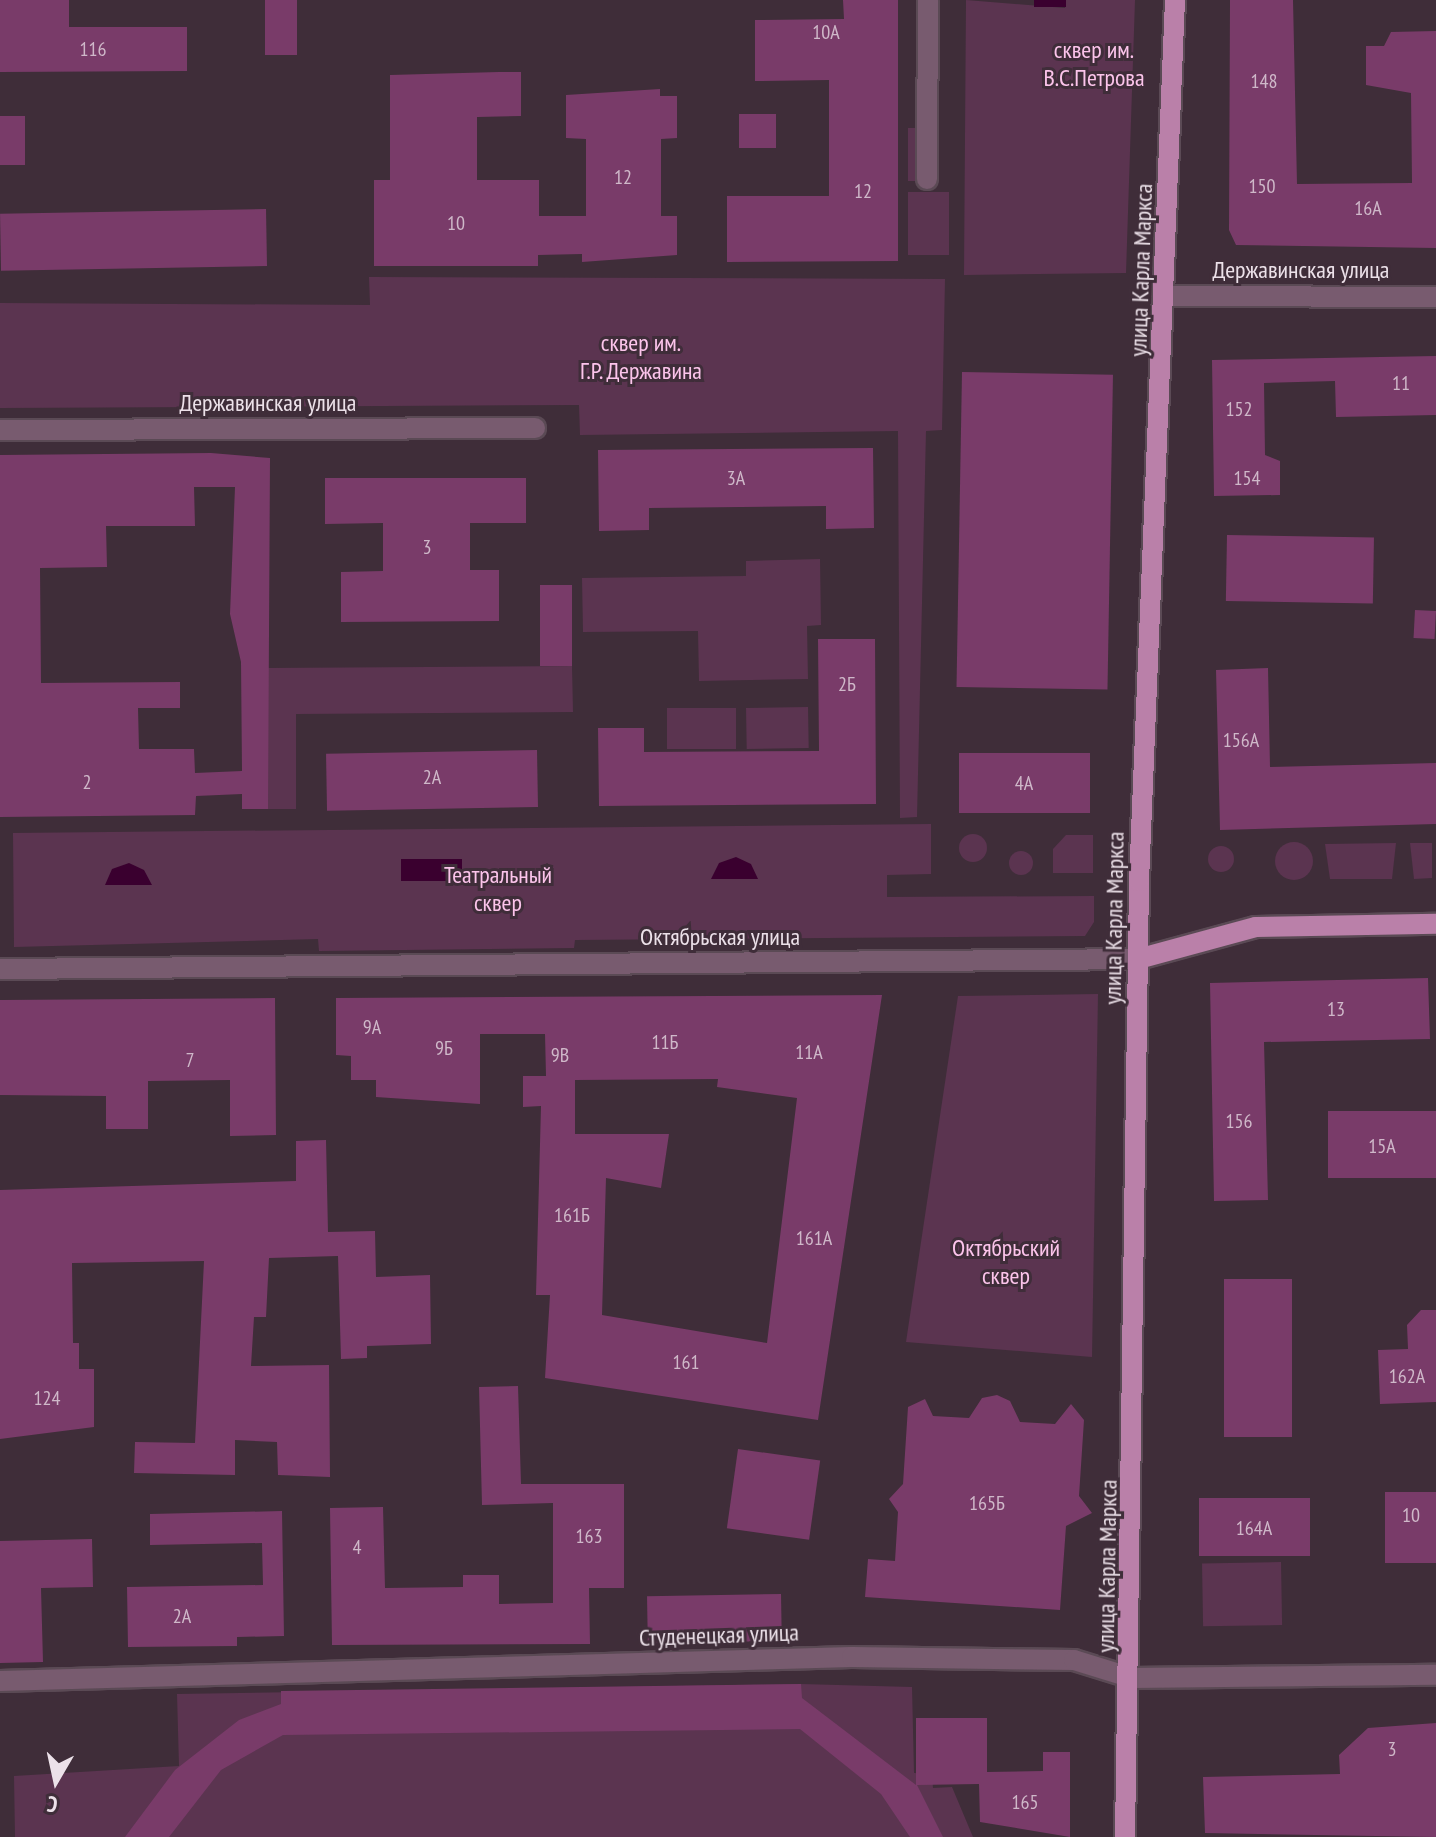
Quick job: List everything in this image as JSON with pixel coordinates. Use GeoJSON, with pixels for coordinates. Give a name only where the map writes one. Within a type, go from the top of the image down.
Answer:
{"type":"FeatureCollection","features":[{"type":"Feature","properties":{"kind":"main road","name":"улица Карла Маркса"},"geometry":{"type":"LineString","coordinates":[[1125,1837],[1132,1678],[1138,959],[1166,296],[1175,0]]}},
{"type":"Feature","properties":{"kind":"main road","name":"Октябрьская улица"},"geometry":{"type":"LineString","coordinates":[[1138,959],[1256,927],[1436,924]]}},
{"type":"Feature","properties":{"kind":"street"},"geometry":{"type":"LineString","coordinates":[[927,179],[928,0]]}},
{"type":"Feature","properties":{"kind":"street","name":"Державинская улица"},"geometry":{"type":"LineString","coordinates":[[1166,296],[1436,297]]}},
{"type":"Feature","properties":{"kind":"street","name":"Державинская улица"},"geometry":{"type":"LineString","coordinates":[[0,430],[535,428]]}},
{"type":"Feature","properties":{"kind":"street","name":"Октябрьская улица"},"geometry":{"type":"LineString","coordinates":[[0,969],[1138,959]]}},
{"type":"Feature","properties":{"kind":"street","name":"Студенецкая улица"},"geometry":{"type":"LineString","coordinates":[[0,1681],[852,1657],[1074,1660],[1132,1678],[1436,1675]]}},
{"type":"Feature","properties":{"kind":"green space","name":"сквер им. В.С.Петрова"},"geometry":{"type":"Polygon","coordinates":[[[966,0],[1065,8],[1066,0],[1135,0],[1126,273],[964,275],[966,0]]]}},
{"type":"Feature","properties":{"kind":"green space"},"geometry":{"type":"Polygon","coordinates":[[[908,128],[923,128],[923,181],[908,181],[908,128]]]}},
{"type":"Feature","properties":{"kind":"green space"},"geometry":{"type":"Polygon","coordinates":[[[908,192],[949,192],[949,255],[908,255],[908,192]]]}},
{"type":"Feature","properties":{"kind":"green space","name":"сквер им. Г.Р. Державина"},"geometry":{"type":"Polygon","coordinates":[[[369,277],[945,279],[942,430],[926,431],[917,817],[900,818],[898,431],[580,435],[579,405],[0,408],[0,303],[370,305],[369,277]]]}},
{"type":"Feature","properties":{"kind":"green space"},"geometry":{"type":"Polygon","coordinates":[[[820,559],[821,625],[807,626],[808,679],[699,681],[698,631],[583,632],[582,578],[746,576],[746,561],[820,559]]]}},
{"type":"Feature","properties":{"kind":"green space"},"geometry":{"type":"Polygon","coordinates":[[[572,666],[573,712],[296,714],[296,809],[268,809],[267,668],[572,666]]]}},
{"type":"Feature","properties":{"kind":"green space"},"geometry":{"type":"Polygon","coordinates":[[[808,707],[809,748],[747,749],[746,708],[808,707]]]}},
{"type":"Feature","properties":{"kind":"green space"},"geometry":{"type":"Polygon","coordinates":[[[667,708],[736,708],[736,749],[667,749],[667,708]]]}},
{"type":"Feature","properties":{"kind":"green space","name":"Театральный сквер"},"geometry":{"type":"Polygon","coordinates":[[[931,824],[931,874],[887,875],[887,897],[1094,896],[1094,922],[1085,936],[575,940],[574,948],[319,951],[318,939],[14,947],[13,833],[931,824]]]}},
{"type":"Feature","properties":{"kind":"green space"},"geometry":{"type":"Polygon","coordinates":[[[973,834],[983,838],[987,848],[983,858],[973,862],[963,858],[959,848],[963,838],[973,834]]]}},
{"type":"Feature","properties":{"kind":"green space"},"geometry":{"type":"Polygon","coordinates":[[[1066,835],[1093,835],[1093,873],[1053,873],[1053,849],[1066,835]]]}},
{"type":"Feature","properties":{"kind":"green space"},"geometry":{"type":"Polygon","coordinates":[[[1294,842],[1307,848],[1313,861],[1307,874],[1294,880],[1281,874],[1275,861],[1281,848],[1294,842]]]}},
{"type":"Feature","properties":{"kind":"green space"},"geometry":{"type":"Polygon","coordinates":[[[1396,843],[1392,879],[1330,879],[1325,844],[1396,843]]]}},
{"type":"Feature","properties":{"kind":"green space"},"geometry":{"type":"Polygon","coordinates":[[[1410,843],[1432,843],[1432,878],[1414,879],[1410,843]]]}},
{"type":"Feature","properties":{"kind":"green space"},"geometry":{"type":"Polygon","coordinates":[[[1221,846],[1230,850],[1234,859],[1230,868],[1221,872],[1212,868],[1208,859],[1212,850],[1221,846]]]}},
{"type":"Feature","properties":{"kind":"green space"},"geometry":{"type":"Polygon","coordinates":[[[1021,851],[1032,858],[1033,863],[1026,874],[1021,875],[1010,868],[1009,863],[1016,852],[1021,851]]]}},
{"type":"Feature","properties":{"kind":"green space","name":"Октябрьский сквер"},"geometry":{"type":"Polygon","coordinates":[[[1098,994],[1092,1357],[906,1342],[958,996],[1098,994]]]}},
{"type":"Feature","properties":{"kind":"green space"},"geometry":{"type":"Polygon","coordinates":[[[1281,1562],[1282,1625],[1203,1626],[1202,1563],[1281,1562]]]}},
{"type":"Feature","properties":{"kind":"green space"},"geometry":{"type":"Polygon","coordinates":[[[801,1684],[912,1687],[914,1773],[932,1774],[933,1788],[952,1787],[973,1837],[15,1837],[14,1776],[179,1766],[177,1694],[801,1684]]]}},
{"type":"Feature","properties":{"kind":"shaded area"},"geometry":{"type":"Polygon","coordinates":[[[1034,0],[1066,0],[1066,7],[1034,7],[1034,0]]]}},
{"type":"Feature","properties":{"kind":"shaded area"},"geometry":{"type":"Polygon","coordinates":[[[736,857],[751,864],[758,879],[711,879],[719,863],[736,857]]]}},
{"type":"Feature","properties":{"kind":"shaded area"},"geometry":{"type":"Polygon","coordinates":[[[401,859],[462,859],[462,881],[401,881],[401,859]]]}},
{"type":"Feature","properties":{"kind":"shaded area"},"geometry":{"type":"Polygon","coordinates":[[[129,863],[144,870],[152,885],[105,885],[112,869],[129,863]]]}},
{"type":"Feature","properties":{"kind":"building"},"geometry":{"type":"Polygon","coordinates":[[[0,0],[69,0],[69,27],[187,27],[187,71],[0,72],[0,0]]]}},
{"type":"Feature","properties":{"kind":"building"},"geometry":{"type":"Polygon","coordinates":[[[265,0],[297,0],[297,55],[265,55],[265,0]]]}},
{"type":"Feature","properties":{"kind":"building"},"geometry":{"type":"Polygon","coordinates":[[[843,0],[898,0],[898,261],[727,262],[727,196],[829,196],[829,80],[755,81],[755,20],[844,19],[843,0]]]}},
{"type":"Feature","properties":{"kind":"building"},"geometry":{"type":"Polygon","coordinates":[[[1230,0],[1293,0],[1297,184],[1412,183],[1411,93],[1366,85],[1366,46],[1384,46],[1391,32],[1436,31],[1436,248],[1236,245],[1229,230],[1230,0]]]}},
{"type":"Feature","properties":{"kind":"building"},"geometry":{"type":"Polygon","coordinates":[[[521,72],[521,116],[477,117],[477,180],[539,180],[539,216],[586,216],[586,139],[566,138],[566,95],[660,89],[660,96],[677,96],[677,138],[661,139],[661,216],[677,216],[677,255],[582,262],[582,254],[538,255],[538,266],[374,266],[374,180],[390,180],[390,75],[521,72]]]}},
{"type":"Feature","properties":{"kind":"building"},"geometry":{"type":"Polygon","coordinates":[[[739,114],[776,114],[776,148],[739,148],[739,114]]]}},
{"type":"Feature","properties":{"kind":"building"},"geometry":{"type":"Polygon","coordinates":[[[0,116],[25,116],[25,165],[0,165],[0,116]]]}},
{"type":"Feature","properties":{"kind":"building"},"geometry":{"type":"Polygon","coordinates":[[[266,209],[267,266],[1,271],[0,214],[266,209]]]}},
{"type":"Feature","properties":{"kind":"building"},"geometry":{"type":"Polygon","coordinates":[[[1436,356],[1436,415],[1336,417],[1335,381],[1264,383],[1265,455],[1280,461],[1280,495],[1214,496],[1212,360],[1436,356]]]}},
{"type":"Feature","properties":{"kind":"building"},"geometry":{"type":"Polygon","coordinates":[[[962,372],[1113,375],[1107,690],[957,687],[962,372]]]}},
{"type":"Feature","properties":{"kind":"building"},"geometry":{"type":"Polygon","coordinates":[[[873,448],[874,528],[826,529],[826,506],[649,508],[649,530],[599,531],[598,450],[873,448]]]}},
{"type":"Feature","properties":{"kind":"building"},"geometry":{"type":"Polygon","coordinates":[[[211,453],[270,458],[268,809],[242,809],[242,794],[196,796],[195,815],[0,817],[0,455],[211,453]],[[194,487],[195,526],[106,526],[107,567],[40,568],[41,683],[180,682],[180,708],[138,708],[139,749],[194,749],[195,773],[242,771],[241,662],[230,614],[235,487],[194,487]]]}},
{"type":"Feature","properties":{"kind":"building"},"geometry":{"type":"Polygon","coordinates":[[[325,478],[526,478],[526,523],[470,523],[470,570],[499,570],[499,621],[341,622],[341,572],[383,571],[383,523],[325,524],[325,478]]]}},
{"type":"Feature","properties":{"kind":"building"},"geometry":{"type":"Polygon","coordinates":[[[1227,535],[1374,538],[1373,604],[1226,601],[1227,535]]]}},
{"type":"Feature","properties":{"kind":"building"},"geometry":{"type":"Polygon","coordinates":[[[540,585],[572,585],[572,666],[540,666],[540,585]]]}},
{"type":"Feature","properties":{"kind":"building"},"geometry":{"type":"Polygon","coordinates":[[[1415,610],[1436,611],[1435,639],[1414,638],[1415,610]]]}},
{"type":"Feature","properties":{"kind":"building"},"geometry":{"type":"Polygon","coordinates":[[[818,639],[875,639],[876,804],[599,806],[598,728],[644,728],[644,752],[819,751],[818,639]]]}},
{"type":"Feature","properties":{"kind":"building"},"geometry":{"type":"Polygon","coordinates":[[[1268,668],[1270,767],[1436,763],[1436,824],[1220,830],[1216,670],[1268,668]]]}},
{"type":"Feature","properties":{"kind":"building"},"geometry":{"type":"Polygon","coordinates":[[[537,750],[538,807],[327,811],[326,754],[537,750]]]}},
{"type":"Feature","properties":{"kind":"building"},"geometry":{"type":"Polygon","coordinates":[[[959,753],[1090,753],[1090,813],[959,813],[959,753]]]}},
{"type":"Feature","properties":{"kind":"building"},"geometry":{"type":"Polygon","coordinates":[[[1428,978],[1430,1039],[1264,1042],[1268,1200],[1214,1201],[1210,983],[1428,978]]]}},
{"type":"Feature","properties":{"kind":"building"},"geometry":{"type":"Polygon","coordinates":[[[882,995],[818,1420],[545,1378],[550,1295],[536,1295],[541,1106],[523,1107],[523,1076],[546,1076],[545,1034],[480,1034],[480,1104],[376,1097],[376,1080],[351,1080],[351,1056],[336,1055],[336,998],[882,995]],[[718,1079],[575,1080],[575,1134],[669,1134],[661,1188],[606,1178],[602,1315],[767,1343],[797,1098],[717,1087],[718,1079]]]}},
{"type":"Feature","properties":{"kind":"building"},"geometry":{"type":"Polygon","coordinates":[[[275,998],[276,1135],[230,1136],[230,1080],[148,1081],[148,1129],[106,1129],[106,1096],[0,1095],[0,1000],[275,998]]]}},
{"type":"Feature","properties":{"kind":"building"},"geometry":{"type":"Polygon","coordinates":[[[1328,1111],[1436,1111],[1436,1178],[1328,1178],[1328,1111]]]}},
{"type":"Feature","properties":{"kind":"building"},"geometry":{"type":"Polygon","coordinates":[[[326,1140],[328,1232],[375,1231],[376,1277],[430,1275],[431,1344],[367,1346],[367,1358],[341,1359],[338,1256],[269,1258],[266,1317],[254,1317],[251,1366],[329,1365],[330,1477],[278,1475],[277,1442],[235,1440],[235,1475],[134,1473],[135,1442],[195,1443],[204,1261],[72,1263],[73,1343],[79,1343],[79,1369],[94,1369],[94,1427],[0,1439],[0,1190],[296,1181],[296,1141],[326,1140]]]}},
{"type":"Feature","properties":{"kind":"building"},"geometry":{"type":"Polygon","coordinates":[[[1224,1279],[1292,1279],[1292,1437],[1224,1437],[1224,1279]]]}},
{"type":"Feature","properties":{"kind":"building"},"geometry":{"type":"Polygon","coordinates":[[[1421,1310],[1436,1310],[1436,1402],[1380,1404],[1378,1350],[1408,1349],[1407,1325],[1421,1310]]]}},
{"type":"Feature","properties":{"kind":"building"},"geometry":{"type":"Polygon","coordinates":[[[518,1386],[521,1484],[624,1484],[624,1588],[589,1588],[590,1644],[332,1645],[330,1508],[383,1507],[385,1588],[463,1587],[463,1575],[499,1575],[499,1604],[553,1603],[553,1503],[482,1505],[479,1387],[518,1386]]]}},
{"type":"Feature","properties":{"kind":"building"},"geometry":{"type":"Polygon","coordinates":[[[997,1395],[1010,1401],[1020,1422],[1055,1424],[1071,1404],[1084,1420],[1079,1496],[1092,1513],[1066,1526],[1060,1610],[865,1597],[868,1559],[895,1561],[898,1512],[889,1499],[903,1484],[908,1407],[925,1399],[933,1416],[969,1418],[982,1398],[997,1395]]]}},
{"type":"Feature","properties":{"kind":"building"},"geometry":{"type":"Polygon","coordinates":[[[738,1449],[820,1461],[809,1540],[727,1528],[738,1449]]]}},
{"type":"Feature","properties":{"kind":"building"},"geometry":{"type":"Polygon","coordinates":[[[1385,1492],[1436,1492],[1436,1563],[1385,1563],[1385,1492]]]}},
{"type":"Feature","properties":{"kind":"building"},"geometry":{"type":"Polygon","coordinates":[[[1199,1498],[1310,1498],[1310,1556],[1199,1556],[1199,1498]]]}},
{"type":"Feature","properties":{"kind":"building"},"geometry":{"type":"Polygon","coordinates":[[[282,1511],[284,1636],[237,1637],[237,1646],[128,1647],[127,1587],[263,1585],[262,1543],[150,1545],[150,1514],[282,1511]]]}},
{"type":"Feature","properties":{"kind":"building"},"geometry":{"type":"Polygon","coordinates":[[[92,1539],[93,1587],[41,1588],[43,1662],[0,1663],[0,1541],[92,1539]]]}},
{"type":"Feature","properties":{"kind":"building"},"geometry":{"type":"Polygon","coordinates":[[[781,1594],[782,1641],[648,1643],[647,1596],[781,1594]]]}},
{"type":"Feature","properties":{"kind":"building"},"geometry":{"type":"Polygon","coordinates":[[[801,1684],[802,1698],[916,1785],[916,1718],[987,1718],[987,1772],[1043,1771],[1043,1752],[1070,1752],[1070,1837],[980,1822],[979,1784],[917,1785],[943,1837],[910,1837],[881,1794],[800,1729],[283,1735],[221,1770],[169,1837],[125,1837],[175,1770],[239,1720],[281,1704],[281,1691],[801,1684]]]}},
{"type":"Feature","properties":{"kind":"building"},"geometry":{"type":"Polygon","coordinates":[[[1436,1723],[1436,1837],[1205,1833],[1203,1777],[1340,1774],[1339,1755],[1368,1728],[1436,1723]]]}}]}
